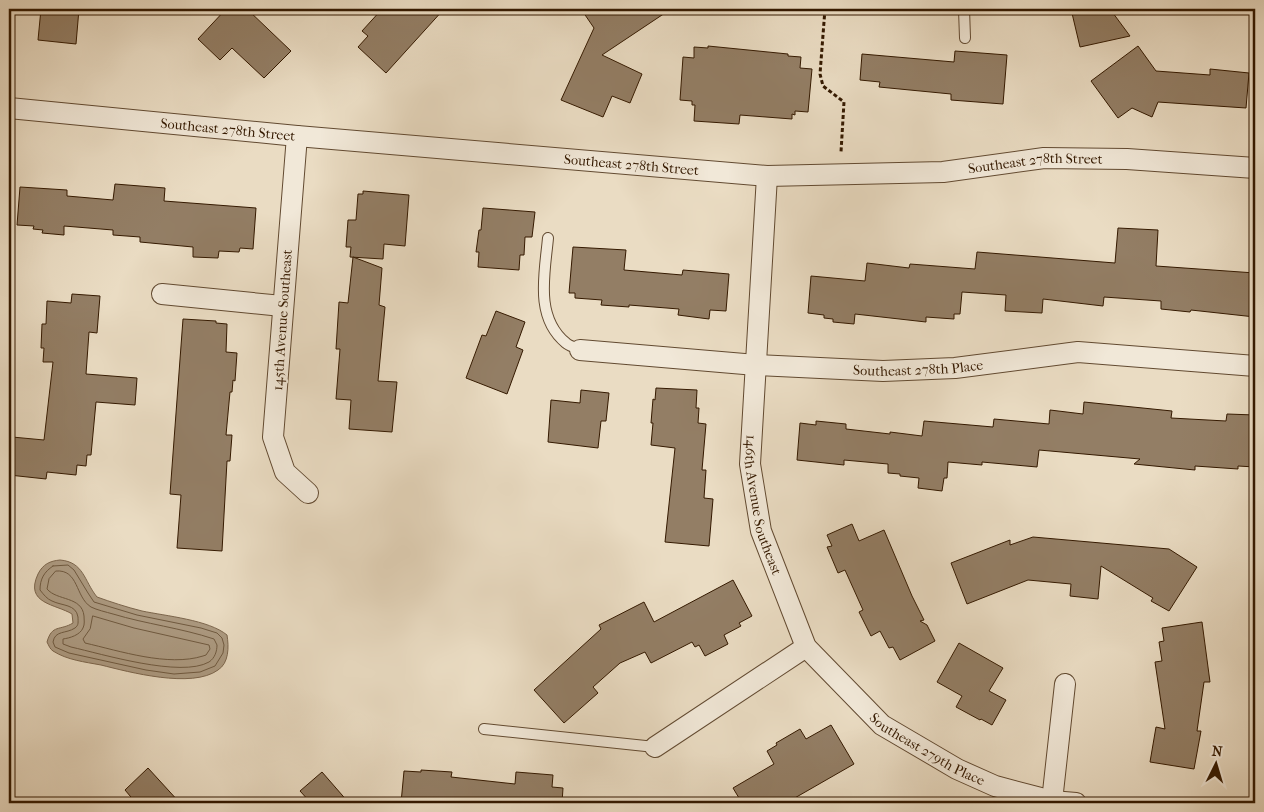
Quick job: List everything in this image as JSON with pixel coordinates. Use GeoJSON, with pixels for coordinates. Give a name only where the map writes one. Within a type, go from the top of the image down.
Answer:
{"type":"FeatureCollection","features":[{"type":"Feature","properties":{"kind":"street","name":"Southeast 278th Street"},"geometry":{"type":"LineString","coordinates":[[9,108],[297,136],[767,176],[943,172],[1044,158],[1127,159],[1255,168]]}},
{"type":"Feature","properties":{"kind":"street","name":"145th Avenue Southeast"},"geometry":{"type":"LineString","coordinates":[[297,136],[273,437],[285,472],[308,493]]}},
{"type":"Feature","properties":{"kind":"street","name":"146th Avenue Southeast"},"geometry":{"type":"LineString","coordinates":[[767,176],[750,464],[761,531],[806,647]]}},
{"type":"Feature","properties":{"kind":"street"},"geometry":{"type":"LineString","coordinates":[[162,294],[282,306]]}},
{"type":"Feature","properties":{"kind":"street","name":"Southeast 278th Place"},"geometry":{"type":"LineString","coordinates":[[580,350],[756,364],[883,371],[955,368],[1078,352],[1255,366]]}},
{"type":"Feature","properties":{"kind":"street"},"geometry":{"type":"LineString","coordinates":[[655,747],[806,647]]}},
{"type":"Feature","properties":{"kind":"street","name":"Southeast 279th Place"},"geometry":{"type":"LineString","coordinates":[[806,647],[882,725],[957,769],[995,786],[1052,801],[1076,803]]}},
{"type":"Feature","properties":{"kind":"street"},"geometry":{"type":"LineString","coordinates":[[1052,801],[1065,684]]}},
{"type":"Feature","properties":{"kind":"lane"},"geometry":{"type":"LineString","coordinates":[[964,9],[965,38]]}},
{"type":"Feature","properties":{"kind":"lane"},"geometry":{"type":"LineString","coordinates":[[548,238],[542,291],[547,313],[555,331],[566,343],[580,350]]}},
{"type":"Feature","properties":{"kind":"lane"},"geometry":{"type":"LineString","coordinates":[[484,729],[655,747]]}},
{"type":"Feature","properties":{"kind":"path"},"geometry":{"type":"LineString","coordinates":[[825,9],[820,74],[823,86],[844,102],[840,174]]}},
{"type":"Feature","properties":{"kind":"water"},"geometry":{"type":"Polygon","coordinates":[[[60,560],[74,564],[79,568],[97,597],[142,611],[199,622],[227,635],[228,650],[222,667],[207,676],[177,679],[143,675],[76,660],[64,657],[53,651],[47,642],[49,636],[54,630],[73,623],[72,614],[38,597],[35,592],[35,584],[38,574],[45,565],[60,560]]]}},
{"type":"Feature","properties":{"kind":"building"},"geometry":{"type":"Polygon","coordinates":[[[41,9],[79,9],[76,44],[38,40],[41,9]]]}},
{"type":"Feature","properties":{"kind":"building"},"geometry":{"type":"Polygon","coordinates":[[[226,9],[247,9],[291,51],[264,78],[232,48],[220,60],[198,39],[226,9]]]}},
{"type":"Feature","properties":{"kind":"building"},"geometry":{"type":"Polygon","coordinates":[[[382,9],[444,9],[386,73],[358,47],[368,36],[362,31],[382,9]]]}},
{"type":"Feature","properties":{"kind":"building"},"geometry":{"type":"Polygon","coordinates":[[[581,9],[671,9],[602,55],[642,74],[630,103],[612,96],[603,117],[561,100],[594,28],[581,9]]]}},
{"type":"Feature","properties":{"kind":"building"},"geometry":{"type":"Polygon","coordinates":[[[1071,9],[1110,9],[1130,36],[1080,47],[1071,9]]]}},
{"type":"Feature","properties":{"kind":"building"},"geometry":{"type":"Polygon","coordinates":[[[708,46],[801,57],[800,68],[812,69],[808,112],[795,111],[795,115],[792,114],[792,119],[740,115],[739,124],[694,121],[695,105],[692,105],[692,101],[680,100],[683,57],[694,58],[694,47],[708,48],[708,46]]]}},
{"type":"Feature","properties":{"kind":"building"},"geometry":{"type":"Polygon","coordinates":[[[1138,46],[1156,71],[1210,75],[1210,69],[1249,73],[1246,108],[1158,102],[1152,117],[1132,108],[1118,118],[1091,81],[1138,46]]]}},
{"type":"Feature","properties":{"kind":"building"},"geometry":{"type":"Polygon","coordinates":[[[955,51],[1007,55],[1003,104],[951,100],[951,94],[879,87],[880,82],[860,80],[862,54],[954,62],[955,51]]]}},
{"type":"Feature","properties":{"kind":"building"},"geometry":{"type":"Polygon","coordinates":[[[115,184],[165,188],[164,201],[256,208],[253,249],[240,248],[239,252],[219,251],[218,258],[193,257],[193,247],[140,242],[140,237],[113,235],[113,230],[64,226],[64,235],[42,233],[43,230],[33,229],[34,226],[17,225],[20,187],[67,190],[67,196],[113,200],[115,184]]]}},
{"type":"Feature","properties":{"kind":"building"},"geometry":{"type":"Polygon","coordinates":[[[363,191],[409,195],[405,246],[384,244],[383,259],[350,257],[351,247],[346,247],[348,220],[356,220],[358,194],[363,194],[363,191]]]}},
{"type":"Feature","properties":{"kind":"building"},"geometry":{"type":"Polygon","coordinates":[[[483,208],[535,212],[532,237],[525,237],[524,255],[520,255],[519,270],[478,267],[479,252],[476,252],[483,208]]]}},
{"type":"Feature","properties":{"kind":"building"},"geometry":{"type":"Polygon","coordinates":[[[1118,228],[1158,230],[1156,266],[1255,273],[1255,317],[1191,310],[1190,312],[1161,309],[1161,301],[1104,297],[1103,306],[1043,299],[1042,313],[1005,311],[1006,295],[962,292],[960,314],[954,314],[954,319],[926,317],[926,322],[855,314],[854,324],[833,322],[833,319],[824,318],[824,315],[808,313],[811,276],[865,281],[867,263],[909,268],[910,264],[975,269],[977,252],[1115,263],[1118,228]]]}},
{"type":"Feature","properties":{"kind":"building"},"geometry":{"type":"Polygon","coordinates":[[[573,247],[626,250],[624,270],[682,275],[683,270],[729,274],[726,311],[710,310],[709,319],[678,315],[679,309],[601,305],[602,300],[575,298],[575,293],[569,293],[573,247]]]}},
{"type":"Feature","properties":{"kind":"building"},"geometry":{"type":"Polygon","coordinates":[[[353,257],[382,268],[379,305],[385,307],[378,381],[397,382],[392,432],[349,429],[351,400],[336,399],[340,349],[336,349],[339,302],[348,303],[353,257]]]}},
{"type":"Feature","properties":{"kind":"building"},"geometry":{"type":"Polygon","coordinates":[[[72,294],[100,296],[97,333],[89,332],[86,374],[137,378],[135,405],[96,402],[91,455],[87,455],[86,466],[77,465],[76,475],[47,472],[46,479],[9,475],[12,437],[44,440],[53,362],[43,362],[44,348],[41,348],[42,324],[46,324],[47,301],[71,303],[72,294]]]}},
{"type":"Feature","properties":{"kind":"building"},"geometry":{"type":"Polygon","coordinates":[[[496,311],[525,322],[516,347],[523,350],[507,394],[466,378],[482,335],[486,336],[496,311]]]}},
{"type":"Feature","properties":{"kind":"building"},"geometry":{"type":"Polygon","coordinates":[[[183,319],[216,321],[216,323],[227,324],[226,352],[237,353],[235,381],[233,380],[232,392],[230,392],[226,435],[232,435],[230,461],[227,461],[222,551],[177,548],[181,495],[170,494],[183,319]]]}},
{"type":"Feature","properties":{"kind":"building"},"geometry":{"type":"Polygon","coordinates":[[[656,388],[697,390],[696,408],[699,408],[698,423],[706,424],[702,470],[706,470],[704,498],[713,499],[709,546],[665,542],[675,448],[651,445],[653,399],[655,400],[656,388]]]}},
{"type":"Feature","properties":{"kind":"building"},"geometry":{"type":"Polygon","coordinates":[[[581,390],[609,393],[606,421],[601,421],[598,448],[548,442],[551,400],[580,403],[581,390]]]}},
{"type":"Feature","properties":{"kind":"building"},"geometry":{"type":"Polygon","coordinates":[[[1084,402],[1172,411],[1171,418],[1226,421],[1227,414],[1255,415],[1255,467],[1238,466],[1238,469],[1195,466],[1195,470],[1134,464],[1140,459],[1039,450],[1037,467],[982,462],[982,465],[948,462],[947,478],[944,478],[942,491],[918,488],[919,478],[888,473],[888,464],[844,460],[844,465],[797,460],[800,423],[816,425],[816,421],[846,424],[846,429],[922,436],[924,421],[993,427],[994,419],[1049,424],[1050,410],[1083,414],[1084,402]]]}},
{"type":"Feature","properties":{"kind":"building"},"geometry":{"type":"Polygon","coordinates":[[[852,524],[859,541],[884,530],[924,620],[920,621],[927,625],[935,641],[900,660],[893,647],[889,648],[880,631],[871,636],[859,612],[863,610],[845,570],[838,573],[827,547],[832,546],[827,535],[852,524]]]}},
{"type":"Feature","properties":{"kind":"building"},"geometry":{"type":"Polygon","coordinates":[[[1033,537],[1169,549],[1197,567],[1169,611],[1151,601],[1153,598],[1101,566],[1098,599],[1070,596],[1071,584],[1028,580],[967,604],[951,563],[1010,540],[1010,545],[1033,537]]]}},
{"type":"Feature","properties":{"kind":"building"},"geometry":{"type":"Polygon","coordinates":[[[733,580],[752,616],[739,623],[741,626],[724,635],[728,644],[705,656],[699,645],[695,647],[692,642],[651,663],[645,652],[620,663],[593,687],[598,693],[564,723],[534,690],[601,629],[599,625],[644,602],[654,622],[733,580]]]}},
{"type":"Feature","properties":{"kind":"building"},"geometry":{"type":"Polygon","coordinates":[[[1202,622],[1210,682],[1204,682],[1197,731],[1201,731],[1194,769],[1150,762],[1156,727],[1165,729],[1155,662],[1162,661],[1159,642],[1164,641],[1162,628],[1202,622]]]}},
{"type":"Feature","properties":{"kind":"building"},"geometry":{"type":"Polygon","coordinates":[[[959,643],[1003,668],[989,691],[1006,700],[992,725],[956,707],[962,696],[937,682],[959,643]]]}},
{"type":"Feature","properties":{"kind":"building"},"geometry":{"type":"Polygon","coordinates":[[[831,725],[854,764],[786,803],[742,803],[733,788],[774,764],[767,751],[777,745],[776,743],[800,729],[806,739],[831,725]]]}},
{"type":"Feature","properties":{"kind":"building"},"geometry":{"type":"Polygon","coordinates":[[[148,768],[180,803],[136,803],[125,790],[148,768]]]}},
{"type":"Feature","properties":{"kind":"building"},"geometry":{"type":"Polygon","coordinates":[[[421,770],[452,772],[451,777],[515,784],[516,772],[553,775],[552,787],[563,788],[562,803],[401,803],[404,771],[421,772],[421,770]]]}},
{"type":"Feature","properties":{"kind":"building"},"geometry":{"type":"Polygon","coordinates":[[[322,772],[349,803],[311,803],[300,791],[322,772]]]}}]}
